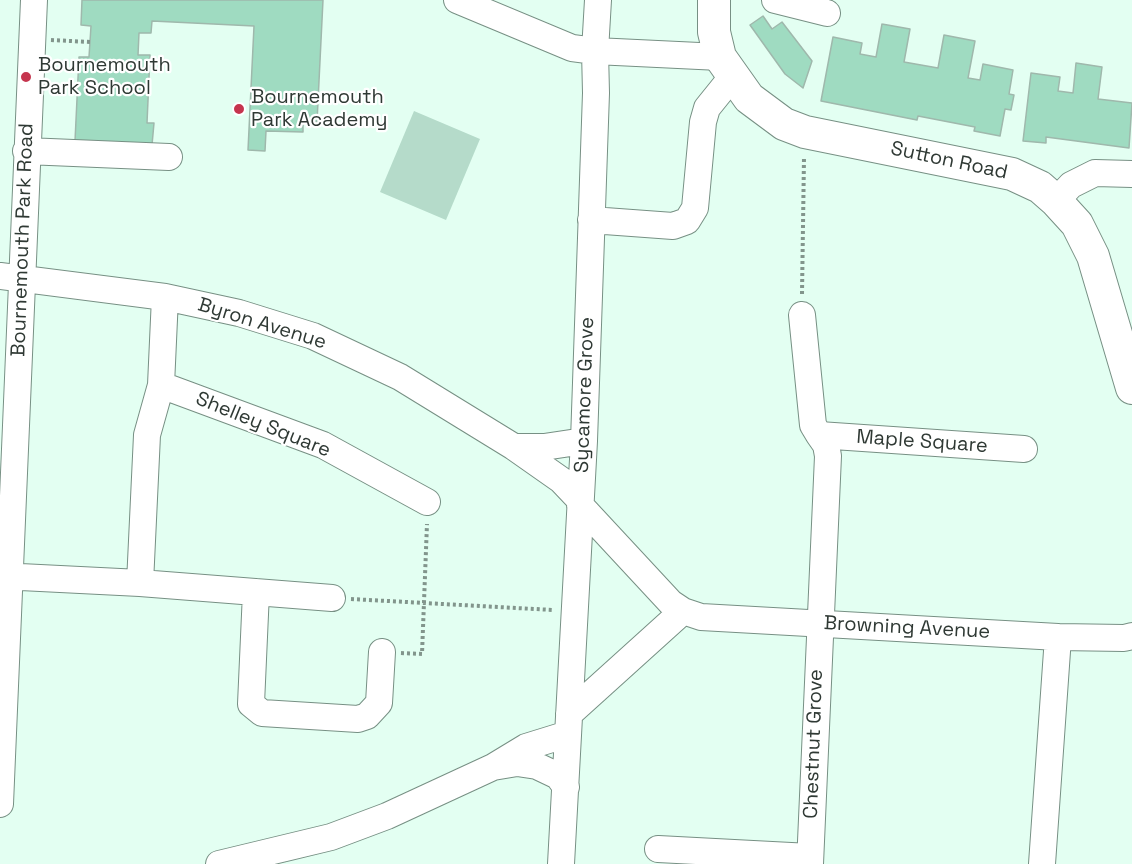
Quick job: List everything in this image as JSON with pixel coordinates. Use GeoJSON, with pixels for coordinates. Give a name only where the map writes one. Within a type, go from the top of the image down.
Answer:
{"type":"FeatureCollection","features":[{"type":"Feature","properties":{"kind":"main road","name":"Sutton Road"},"geometry":{"type":"LineString","coordinates":[[714,0],[714,32],[726,67],[749,98],[784,124],[805,132],[1012,174],[1040,187],[1056,201],[1077,224],[1094,256],[1132,388]]}},
{"type":"Feature","properties":{"kind":"street","name":"Bournemouth Park Road"},"geometry":{"type":"LineString","coordinates":[[0,804],[10,277],[26,151],[34,0]]}},
{"type":"Feature","properties":{"kind":"street"},"geometry":{"type":"LineString","coordinates":[[457,0],[572,48],[726,67],[703,122],[695,208],[687,221],[673,226],[591,220]]}},
{"type":"Feature","properties":{"kind":"street","name":"Sycamore Grove"},"geometry":{"type":"LineString","coordinates":[[561,864],[584,441],[598,0]]}},
{"type":"Feature","properties":{"kind":"street"},"geometry":{"type":"LineString","coordinates":[[775,0],[827,13]]}},
{"type":"Feature","properties":{"kind":"street"},"geometry":{"type":"LineString","coordinates":[[26,151],[169,157]]}},
{"type":"Feature","properties":{"kind":"street"},"geometry":{"type":"LineString","coordinates":[[1056,201],[1071,185],[1095,172],[1132,174]]}},
{"type":"Feature","properties":{"kind":"street","name":"Byron Avenue"},"geometry":{"type":"LineString","coordinates":[[10,277],[165,297],[239,313],[313,336],[400,377],[514,447],[567,485],[580,502]]}},
{"type":"Feature","properties":{"kind":"street"},"geometry":{"type":"LineString","coordinates":[[140,583],[147,435],[161,385],[165,297]]}},
{"type":"Feature","properties":{"kind":"street","name":"Maple Square"},"geometry":{"type":"LineString","coordinates":[[802,315],[813,425],[826,445],[828,456],[819,623]]}},
{"type":"Feature","properties":{"kind":"street","name":"Shelley Square"},"geometry":{"type":"LineString","coordinates":[[161,385],[323,446],[428,502]]}},
{"type":"Feature","properties":{"kind":"street","name":"Maple Square"},"geometry":{"type":"LineString","coordinates":[[819,435],[1024,449]]}},
{"type":"Feature","properties":{"kind":"street"},"geometry":{"type":"LineString","coordinates":[[514,447],[544,447],[584,441]]}},
{"type":"Feature","properties":{"kind":"street","name":"Browning Avenue"},"geometry":{"type":"LineString","coordinates":[[580,502],[670,603],[683,611],[701,616],[1058,637],[1124,638],[1132,636]]}},
{"type":"Feature","properties":{"kind":"street"},"geometry":{"type":"LineString","coordinates":[[5,577],[140,583],[332,598]]}},
{"type":"Feature","properties":{"kind":"street"},"geometry":{"type":"LineString","coordinates":[[256,592],[251,704],[262,713],[358,719],[367,716],[379,703],[382,652]]}},
{"type":"Feature","properties":{"kind":"street"},"geometry":{"type":"LineString","coordinates":[[219,864],[287,856],[387,816],[493,767],[569,724],[683,611]]}},
{"type":"Feature","properties":{"kind":"street","name":"Chestnut Grove"},"geometry":{"type":"LineString","coordinates":[[810,860],[819,623]]}},
{"type":"Feature","properties":{"kind":"street"},"geometry":{"type":"LineString","coordinates":[[1042,864],[1058,637]]}},
{"type":"Feature","properties":{"kind":"street"},"geometry":{"type":"LineString","coordinates":[[493,767],[517,763],[537,766],[558,776],[566,787]]}},
{"type":"Feature","properties":{"kind":"street"},"geometry":{"type":"LineString","coordinates":[[658,849],[810,860]]}},
{"type":"Feature","properties":{"kind":"path"},"geometry":{"type":"LineString","coordinates":[[32,40],[90,42]]}},
{"type":"Feature","properties":{"kind":"path"},"geometry":{"type":"LineString","coordinates":[[802,315],[805,132]]}},
{"type":"Feature","properties":{"kind":"path"},"geometry":{"type":"LineString","coordinates":[[382,652],[422,654],[428,502]]}},
{"type":"Feature","properties":{"kind":"path"},"geometry":{"type":"LineString","coordinates":[[332,598],[575,611]]}},
{"type":"Feature","properties":{"kind":"green space"},"geometry":{"type":"Polygon","coordinates":[[[414,111],[480,139],[446,220],[380,192],[414,111]]]}},
{"type":"Feature","properties":{"kind":"building"},"geometry":{"type":"Polygon","coordinates":[[[82,0],[323,0],[317,122],[303,122],[303,132],[266,131],[265,151],[248,150],[254,26],[152,21],[151,33],[139,33],[138,55],[150,55],[147,123],[154,123],[152,145],[75,141],[79,57],[89,57],[91,26],[81,25],[82,0]]]}},
{"type":"Feature","properties":{"kind":"building"},"geometry":{"type":"Polygon","coordinates":[[[763,16],[772,29],[782,22],[812,61],[803,88],[785,74],[750,25],[763,16]]]}},
{"type":"Feature","properties":{"kind":"building"},"geometry":{"type":"Polygon","coordinates":[[[882,24],[910,29],[904,62],[938,68],[944,35],[975,41],[968,78],[980,80],[983,64],[1013,70],[1009,94],[1014,95],[1011,110],[1005,109],[1000,136],[974,131],[975,127],[918,116],[917,120],[821,101],[833,37],[862,43],[860,54],[876,57],[882,24]]]}},
{"type":"Feature","properties":{"kind":"building"},"geometry":{"type":"Polygon","coordinates":[[[1076,63],[1102,67],[1098,99],[1132,103],[1129,148],[1046,137],[1046,143],[1023,141],[1031,73],[1060,77],[1058,91],[1073,93],[1076,63]]]}},
{"type":"Feature","properties":{"kind":"place","name":"Bournemouth Park School"},"geometry":{"type":"Point","coordinates":[26,77]}},
{"type":"Feature","properties":{"kind":"place","name":"Bournemouth Park Academy"},"geometry":{"type":"Point","coordinates":[239,109]}}]}
